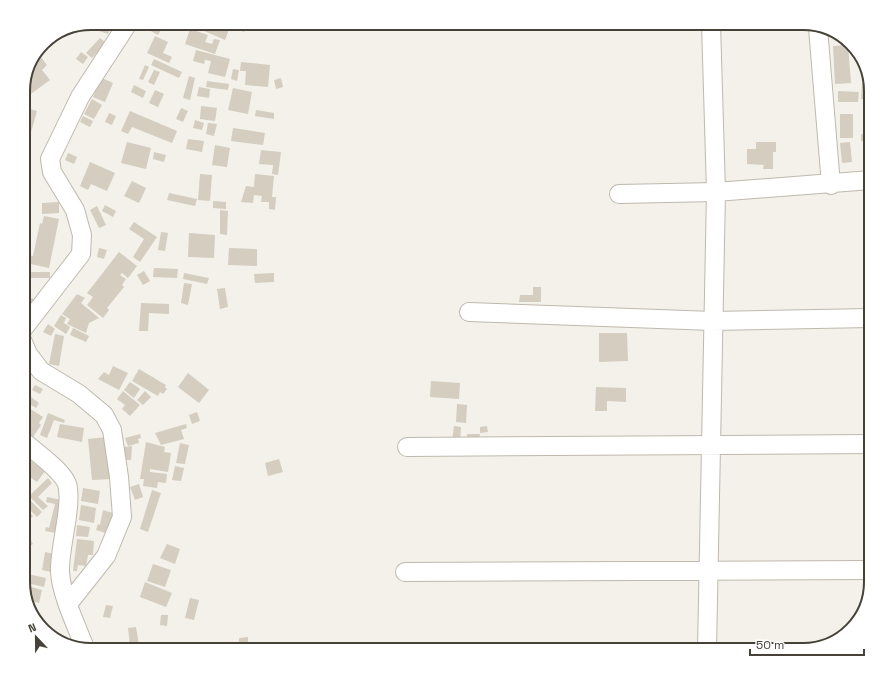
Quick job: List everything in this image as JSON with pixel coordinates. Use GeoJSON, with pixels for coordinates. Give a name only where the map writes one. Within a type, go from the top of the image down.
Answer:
{"type":"FeatureCollection","features":[{"type":"Feature","properties":{"kind":"street"},"geometry":{"type":"LineString","coordinates":[[30,320],[82,254],[82,236],[75,210],[52,172],[50,159],[80,97],[123,30]]}},
{"type":"Feature","properties":{"kind":"street"},"geometry":{"type":"LineString","coordinates":[[707,643],[716,192],[711,30]]}},
{"type":"Feature","properties":{"kind":"street"},"geometry":{"type":"LineString","coordinates":[[818,32],[832,184]]}},
{"type":"Feature","properties":{"kind":"street"},"geometry":{"type":"LineString","coordinates":[[619,194],[716,192],[864,181]]}},
{"type":"Feature","properties":{"kind":"street"},"geometry":{"type":"LineString","coordinates":[[469,312],[713,321],[864,318]]}},
{"type":"Feature","properties":{"kind":"street"},"geometry":{"type":"LineString","coordinates":[[30,357],[41,371],[79,394],[104,415],[112,430],[119,477],[122,516],[106,556],[68,604]]}},
{"type":"Feature","properties":{"kind":"street"},"geometry":{"type":"LineString","coordinates":[[407,447],[864,444]]}},
{"type":"Feature","properties":{"kind":"street"},"geometry":{"type":"LineString","coordinates":[[30,447],[59,472],[67,483],[67,503],[60,572],[68,604],[83,642]]}},
{"type":"Feature","properties":{"kind":"street"},"geometry":{"type":"LineString","coordinates":[[405,572],[864,570]]}},
{"type":"Feature","properties":{"kind":"building"},"geometry":{"type":"Polygon","coordinates":[[[96,30],[109,30],[108,34],[96,30]]]}},
{"type":"Feature","properties":{"kind":"building"},"geometry":{"type":"Polygon","coordinates":[[[149,30],[161,30],[158,35],[149,30]]]}},
{"type":"Feature","properties":{"kind":"building"},"geometry":{"type":"Polygon","coordinates":[[[190,30],[208,35],[205,42],[212,44],[214,39],[220,40],[215,54],[185,44],[190,30]]]}},
{"type":"Feature","properties":{"kind":"building"},"geometry":{"type":"Polygon","coordinates":[[[202,30],[229,30],[225,40],[202,30]]]}},
{"type":"Feature","properties":{"kind":"building"},"geometry":{"type":"Polygon","coordinates":[[[155,36],[168,42],[163,53],[172,57],[169,63],[147,53],[155,36]]]}},
{"type":"Feature","properties":{"kind":"building"},"geometry":{"type":"Polygon","coordinates":[[[100,38],[106,43],[92,58],[86,53],[100,38]]]}},
{"type":"Feature","properties":{"kind":"building"},"geometry":{"type":"Polygon","coordinates":[[[843,45],[848,50],[851,83],[835,84],[833,46],[843,45]]]}},
{"type":"Feature","properties":{"kind":"building"},"geometry":{"type":"Polygon","coordinates":[[[196,50],[230,59],[225,77],[208,73],[211,61],[205,60],[204,64],[193,61],[196,50]]]}},
{"type":"Feature","properties":{"kind":"building"},"geometry":{"type":"Polygon","coordinates":[[[81,52],[88,57],[83,64],[76,59],[81,52]]]}},
{"type":"Feature","properties":{"kind":"building"},"geometry":{"type":"Polygon","coordinates":[[[41,57],[47,65],[42,70],[50,80],[30,95],[32,75],[36,64],[41,57]]]}},
{"type":"Feature","properties":{"kind":"building"},"geometry":{"type":"Polygon","coordinates":[[[154,59],[182,72],[179,78],[151,65],[154,59]]]}},
{"type":"Feature","properties":{"kind":"building"},"geometry":{"type":"Polygon","coordinates":[[[241,62],[270,65],[268,87],[245,85],[246,71],[240,71],[241,62]]]}},
{"type":"Feature","properties":{"kind":"building"},"geometry":{"type":"Polygon","coordinates":[[[145,65],[149,67],[143,80],[139,79],[145,65]]]}},
{"type":"Feature","properties":{"kind":"building"},"geometry":{"type":"Polygon","coordinates":[[[233,69],[239,70],[237,81],[231,79],[233,69]]]}},
{"type":"Feature","properties":{"kind":"building"},"geometry":{"type":"Polygon","coordinates":[[[154,70],[160,72],[154,85],[148,82],[154,70]]]}},
{"type":"Feature","properties":{"kind":"building"},"geometry":{"type":"Polygon","coordinates":[[[189,76],[195,78],[190,100],[183,98],[189,76]]]}},
{"type":"Feature","properties":{"kind":"building"},"geometry":{"type":"Polygon","coordinates":[[[102,78],[113,83],[105,102],[93,97],[102,78]]]}},
{"type":"Feature","properties":{"kind":"building"},"geometry":{"type":"Polygon","coordinates":[[[281,78],[283,87],[276,89],[274,80],[281,78]]]}},
{"type":"Feature","properties":{"kind":"building"},"geometry":{"type":"Polygon","coordinates":[[[207,81],[229,84],[228,90],[206,87],[207,81]]]}},
{"type":"Feature","properties":{"kind":"building"},"geometry":{"type":"Polygon","coordinates":[[[862,83],[864,100],[861,99],[862,83]]]}},
{"type":"Feature","properties":{"kind":"building"},"geometry":{"type":"Polygon","coordinates":[[[134,85],[146,91],[143,98],[131,92],[134,85]]]}},
{"type":"Feature","properties":{"kind":"building"},"geometry":{"type":"Polygon","coordinates":[[[199,87],[210,89],[209,98],[197,96],[199,87]]]}},
{"type":"Feature","properties":{"kind":"building"},"geometry":{"type":"Polygon","coordinates":[[[233,88],[252,92],[248,114],[228,110],[233,88]]]}},
{"type":"Feature","properties":{"kind":"building"},"geometry":{"type":"Polygon","coordinates":[[[155,90],[164,94],[158,107],[149,103],[155,90]]]}},
{"type":"Feature","properties":{"kind":"building"},"geometry":{"type":"Polygon","coordinates":[[[838,91],[859,92],[858,102],[838,102],[838,91]]]}},
{"type":"Feature","properties":{"kind":"building"},"geometry":{"type":"Polygon","coordinates":[[[92,99],[102,105],[94,119],[84,114],[92,99]]]}},
{"type":"Feature","properties":{"kind":"building"},"geometry":{"type":"Polygon","coordinates":[[[201,106],[217,108],[215,121],[200,119],[201,106]]]}},
{"type":"Feature","properties":{"kind":"building"},"geometry":{"type":"Polygon","coordinates":[[[181,108],[188,111],[183,122],[176,119],[181,108]]]}},
{"type":"Feature","properties":{"kind":"building"},"geometry":{"type":"Polygon","coordinates":[[[30,109],[37,111],[30,136],[30,109]]]}},
{"type":"Feature","properties":{"kind":"building"},"geometry":{"type":"Polygon","coordinates":[[[256,110],[274,113],[274,119],[255,116],[256,110]]]}},
{"type":"Feature","properties":{"kind":"building"},"geometry":{"type":"Polygon","coordinates":[[[130,111],[177,131],[172,143],[132,127],[128,134],[121,131],[130,111]]]}},
{"type":"Feature","properties":{"kind":"building"},"geometry":{"type":"Polygon","coordinates":[[[109,113],[116,116],[112,125],[105,122],[109,113]]]}},
{"type":"Feature","properties":{"kind":"building"},"geometry":{"type":"Polygon","coordinates":[[[840,114],[853,114],[853,138],[840,138],[840,114]]]}},
{"type":"Feature","properties":{"kind":"building"},"geometry":{"type":"Polygon","coordinates":[[[83,116],[93,121],[90,127],[80,122],[83,116]]]}},
{"type":"Feature","properties":{"kind":"building"},"geometry":{"type":"Polygon","coordinates":[[[195,120],[204,123],[202,130],[193,128],[195,120]]]}},
{"type":"Feature","properties":{"kind":"building"},"geometry":{"type":"Polygon","coordinates":[[[208,123],[217,124],[214,136],[206,134],[208,123]]]}},
{"type":"Feature","properties":{"kind":"building"},"geometry":{"type":"Polygon","coordinates":[[[233,128],[265,133],[263,145],[231,141],[233,128]]]}},
{"type":"Feature","properties":{"kind":"building"},"geometry":{"type":"Polygon","coordinates":[[[861,134],[864,134],[864,141],[861,141],[861,134]]]}},
{"type":"Feature","properties":{"kind":"building"},"geometry":{"type":"Polygon","coordinates":[[[188,139],[204,141],[202,152],[186,149],[188,139]]]}},
{"type":"Feature","properties":{"kind":"building"},"geometry":{"type":"Polygon","coordinates":[[[127,142],[151,148],[146,169],[121,163],[127,142]]]}},
{"type":"Feature","properties":{"kind":"building"},"geometry":{"type":"Polygon","coordinates":[[[756,142],[776,142],[776,152],[773,152],[773,169],[763,169],[764,165],[747,164],[747,149],[756,149],[756,142]]]}},
{"type":"Feature","properties":{"kind":"building"},"geometry":{"type":"Polygon","coordinates":[[[850,142],[852,162],[842,163],[840,143],[850,142]]]}},
{"type":"Feature","properties":{"kind":"building"},"geometry":{"type":"Polygon","coordinates":[[[215,145],[230,148],[227,167],[212,165],[215,145]]]}},
{"type":"Feature","properties":{"kind":"building"},"geometry":{"type":"Polygon","coordinates":[[[261,150],[281,152],[278,175],[272,174],[273,165],[259,164],[261,150]]]}},
{"type":"Feature","properties":{"kind":"building"},"geometry":{"type":"Polygon","coordinates":[[[154,152],[166,155],[164,162],[153,159],[154,152]]]}},
{"type":"Feature","properties":{"kind":"building"},"geometry":{"type":"Polygon","coordinates":[[[68,153],[77,157],[74,164],[65,160],[68,153]]]}},
{"type":"Feature","properties":{"kind":"building"},"geometry":{"type":"Polygon","coordinates":[[[90,162],[115,173],[107,191],[91,184],[88,190],[80,186],[90,162]]]}},
{"type":"Feature","properties":{"kind":"building"},"geometry":{"type":"Polygon","coordinates":[[[200,174],[212,175],[210,201],[198,200],[200,174]]]}},
{"type":"Feature","properties":{"kind":"building"},"geometry":{"type":"Polygon","coordinates":[[[255,174],[274,176],[272,197],[276,197],[275,210],[269,209],[269,202],[261,202],[262,196],[254,195],[253,203],[241,202],[246,186],[254,187],[255,174]]]}},
{"type":"Feature","properties":{"kind":"building"},"geometry":{"type":"Polygon","coordinates":[[[132,181],[146,188],[139,203],[124,196],[132,181]]]}},
{"type":"Feature","properties":{"kind":"building"},"geometry":{"type":"Polygon","coordinates":[[[169,193],[197,199],[195,206],[167,200],[169,193]]]}},
{"type":"Feature","properties":{"kind":"building"},"geometry":{"type":"Polygon","coordinates":[[[213,201],[226,202],[226,209],[213,208],[213,201]]]}},
{"type":"Feature","properties":{"kind":"building"},"geometry":{"type":"Polygon","coordinates":[[[59,202],[59,213],[42,214],[42,203],[59,202]]]}},
{"type":"Feature","properties":{"kind":"building"},"geometry":{"type":"Polygon","coordinates":[[[105,205],[116,211],[113,217],[102,211],[105,205]]]}},
{"type":"Feature","properties":{"kind":"building"},"geometry":{"type":"Polygon","coordinates":[[[97,206],[106,225],[99,228],[90,210],[97,206]]]}},
{"type":"Feature","properties":{"kind":"building"},"geometry":{"type":"Polygon","coordinates":[[[220,210],[228,211],[227,235],[220,234],[220,210]]]}},
{"type":"Feature","properties":{"kind":"building"},"geometry":{"type":"Polygon","coordinates":[[[44,216],[59,219],[49,268],[30,264],[30,255],[33,256],[40,223],[42,224],[44,216]]]}},
{"type":"Feature","properties":{"kind":"building"},"geometry":{"type":"Polygon","coordinates":[[[134,222],[157,237],[140,262],[133,257],[144,239],[129,229],[134,222]]]}},
{"type":"Feature","properties":{"kind":"building"},"geometry":{"type":"Polygon","coordinates":[[[161,232],[168,233],[165,251],[158,250],[161,232]]]}},
{"type":"Feature","properties":{"kind":"building"},"geometry":{"type":"Polygon","coordinates":[[[189,233],[215,235],[214,258],[188,257],[189,233]]]}},
{"type":"Feature","properties":{"kind":"building"},"geometry":{"type":"Polygon","coordinates":[[[99,248],[107,250],[104,259],[97,257],[99,248]]]}},
{"type":"Feature","properties":{"kind":"building"},"geometry":{"type":"Polygon","coordinates":[[[229,248],[257,249],[257,266],[228,265],[229,248]]]}},
{"type":"Feature","properties":{"kind":"building"},"geometry":{"type":"Polygon","coordinates":[[[119,252],[137,266],[128,278],[122,273],[120,275],[126,279],[122,285],[124,287],[107,308],[109,310],[103,318],[87,305],[93,297],[87,293],[119,252]]]}},
{"type":"Feature","properties":{"kind":"building"},"geometry":{"type":"Polygon","coordinates":[[[154,268],[178,269],[177,278],[153,277],[154,268]]]}},
{"type":"Feature","properties":{"kind":"building"},"geometry":{"type":"Polygon","coordinates":[[[144,271],[150,281],[143,285],[137,275],[144,271]]]}},
{"type":"Feature","properties":{"kind":"building"},"geometry":{"type":"Polygon","coordinates":[[[30,272],[50,272],[50,278],[30,278],[30,272]]]}},
{"type":"Feature","properties":{"kind":"building"},"geometry":{"type":"Polygon","coordinates":[[[184,273],[209,278],[207,284],[183,279],[184,273]]]}},
{"type":"Feature","properties":{"kind":"building"},"geometry":{"type":"Polygon","coordinates":[[[274,273],[274,282],[255,283],[254,274],[274,273]]]}},
{"type":"Feature","properties":{"kind":"building"},"geometry":{"type":"Polygon","coordinates":[[[184,283],[192,284],[188,305],[181,303],[184,283]]]}},
{"type":"Feature","properties":{"kind":"building"},"geometry":{"type":"Polygon","coordinates":[[[533,287],[541,287],[541,302],[519,302],[520,295],[533,295],[533,287]]]}},
{"type":"Feature","properties":{"kind":"building"},"geometry":{"type":"Polygon","coordinates":[[[225,288],[228,307],[220,309],[217,289],[225,288]]]}},
{"type":"Feature","properties":{"kind":"building"},"geometry":{"type":"Polygon","coordinates":[[[77,294],[85,298],[81,303],[99,318],[89,323],[86,333],[67,324],[70,319],[62,314],[77,294]]]}},
{"type":"Feature","properties":{"kind":"building"},"geometry":{"type":"Polygon","coordinates":[[[32,298],[38,303],[30,312],[30,300],[32,298]]]}},
{"type":"Feature","properties":{"kind":"building"},"geometry":{"type":"Polygon","coordinates":[[[141,303],[169,304],[169,314],[149,313],[148,331],[139,331],[141,303]]]}},
{"type":"Feature","properties":{"kind":"building"},"geometry":{"type":"Polygon","coordinates":[[[61,315],[66,318],[64,323],[70,327],[66,334],[54,326],[61,315]]]}},
{"type":"Feature","properties":{"kind":"building"},"geometry":{"type":"Polygon","coordinates":[[[48,324],[55,329],[51,336],[43,332],[48,324]]]}},
{"type":"Feature","properties":{"kind":"building"},"geometry":{"type":"Polygon","coordinates":[[[73,328],[89,336],[86,342],[70,335],[73,328]]]}},
{"type":"Feature","properties":{"kind":"building"},"geometry":{"type":"Polygon","coordinates":[[[599,333],[627,333],[628,361],[599,362],[599,333]]]}},
{"type":"Feature","properties":{"kind":"building"},"geometry":{"type":"Polygon","coordinates":[[[55,334],[64,336],[59,366],[49,364],[55,334]]]}},
{"type":"Feature","properties":{"kind":"building"},"geometry":{"type":"Polygon","coordinates":[[[113,366],[128,373],[119,390],[98,379],[104,372],[109,375],[113,366]]]}},
{"type":"Feature","properties":{"kind":"building"},"geometry":{"type":"Polygon","coordinates":[[[139,369],[166,385],[165,387],[167,389],[163,394],[160,392],[158,396],[132,381],[139,369]]]}},
{"type":"Feature","properties":{"kind":"building"},"geometry":{"type":"Polygon","coordinates":[[[188,373],[209,390],[199,403],[178,387],[188,373]]]}},
{"type":"Feature","properties":{"kind":"building"},"geometry":{"type":"Polygon","coordinates":[[[431,381],[460,383],[459,399],[430,397],[431,381]]]}},
{"type":"Feature","properties":{"kind":"building"},"geometry":{"type":"Polygon","coordinates":[[[130,382],[140,389],[134,398],[124,390],[130,382]]]}},
{"type":"Feature","properties":{"kind":"building"},"geometry":{"type":"Polygon","coordinates":[[[35,385],[43,389],[40,394],[32,390],[35,385]]]}},
{"type":"Feature","properties":{"kind":"building"},"geometry":{"type":"Polygon","coordinates":[[[596,387],[626,388],[626,402],[607,401],[607,411],[595,411],[596,387]]]}},
{"type":"Feature","properties":{"kind":"building"},"geometry":{"type":"Polygon","coordinates":[[[123,391],[140,405],[130,416],[122,409],[125,405],[117,399],[123,391]]]}},
{"type":"Feature","properties":{"kind":"building"},"geometry":{"type":"Polygon","coordinates":[[[145,391],[151,397],[143,405],[137,400],[145,391]]]}},
{"type":"Feature","properties":{"kind":"building"},"geometry":{"type":"Polygon","coordinates":[[[30,396],[39,403],[36,408],[30,404],[30,396]]]}},
{"type":"Feature","properties":{"kind":"building"},"geometry":{"type":"Polygon","coordinates":[[[457,404],[467,405],[466,423],[456,422],[457,404]]]}},
{"type":"Feature","properties":{"kind":"building"},"geometry":{"type":"Polygon","coordinates":[[[30,409],[43,417],[39,423],[41,425],[33,437],[30,435],[30,409]]]}},
{"type":"Feature","properties":{"kind":"building"},"geometry":{"type":"Polygon","coordinates":[[[197,412],[200,421],[192,424],[189,415],[197,412]]]}},
{"type":"Feature","properties":{"kind":"building"},"geometry":{"type":"Polygon","coordinates":[[[48,413],[65,420],[64,423],[54,420],[47,438],[40,435],[48,413]]]}},
{"type":"Feature","properties":{"kind":"building"},"geometry":{"type":"Polygon","coordinates":[[[60,424],[84,428],[82,442],[57,437],[60,424]]]}},
{"type":"Feature","properties":{"kind":"building"},"geometry":{"type":"Polygon","coordinates":[[[186,424],[187,428],[181,430],[184,439],[161,445],[155,433],[186,424]]]}},
{"type":"Feature","properties":{"kind":"building"},"geometry":{"type":"Polygon","coordinates":[[[454,426],[461,427],[460,442],[452,441],[454,426]]]}},
{"type":"Feature","properties":{"kind":"building"},"geometry":{"type":"Polygon","coordinates":[[[487,426],[488,432],[480,433],[480,427],[487,426]]]}},
{"type":"Feature","properties":{"kind":"building"},"geometry":{"type":"Polygon","coordinates":[[[140,434],[141,438],[138,439],[139,443],[128,446],[125,438],[140,434]]]}},
{"type":"Feature","properties":{"kind":"building"},"geometry":{"type":"Polygon","coordinates":[[[467,434],[480,434],[479,439],[467,438],[467,434]]]}},
{"type":"Feature","properties":{"kind":"building"},"geometry":{"type":"Polygon","coordinates":[[[107,437],[111,479],[92,480],[88,439],[107,437]]]}},
{"type":"Feature","properties":{"kind":"building"},"geometry":{"type":"Polygon","coordinates":[[[146,442],[165,447],[164,452],[171,453],[168,472],[150,469],[150,472],[167,474],[166,483],[158,482],[157,488],[143,486],[144,479],[140,479],[146,442]]]}},
{"type":"Feature","properties":{"kind":"building"},"geometry":{"type":"Polygon","coordinates":[[[180,443],[189,445],[185,464],[176,463],[180,443]]]}},
{"type":"Feature","properties":{"kind":"building"},"geometry":{"type":"Polygon","coordinates":[[[132,446],[131,460],[126,460],[124,447],[132,446]]]}},
{"type":"Feature","properties":{"kind":"building"},"geometry":{"type":"Polygon","coordinates":[[[279,459],[283,472],[268,476],[265,463],[279,459]]]}},
{"type":"Feature","properties":{"kind":"building"},"geometry":{"type":"Polygon","coordinates":[[[30,460],[45,471],[37,482],[30,477],[30,460]]]}},
{"type":"Feature","properties":{"kind":"building"},"geometry":{"type":"Polygon","coordinates":[[[175,466],[184,468],[181,481],[172,480],[175,466]]]}},
{"type":"Feature","properties":{"kind":"building"},"geometry":{"type":"Polygon","coordinates":[[[48,478],[52,483],[38,497],[48,506],[43,510],[30,497],[30,495],[48,478]]]}},
{"type":"Feature","properties":{"kind":"building"},"geometry":{"type":"Polygon","coordinates":[[[139,484],[143,497],[135,500],[130,487],[139,484]]]}},
{"type":"Feature","properties":{"kind":"building"},"geometry":{"type":"Polygon","coordinates":[[[83,488],[100,491],[98,504],[81,501],[83,488]]]}},
{"type":"Feature","properties":{"kind":"building"},"geometry":{"type":"Polygon","coordinates":[[[152,490],[161,493],[148,532],[140,529],[152,490]]]}},
{"type":"Feature","properties":{"kind":"building"},"geometry":{"type":"Polygon","coordinates":[[[47,497],[62,500],[56,533],[45,531],[46,527],[49,528],[55,504],[46,502],[47,497]]]}},
{"type":"Feature","properties":{"kind":"building"},"geometry":{"type":"Polygon","coordinates":[[[30,500],[42,512],[37,517],[30,510],[30,500]]]}},
{"type":"Feature","properties":{"kind":"building"},"geometry":{"type":"Polygon","coordinates":[[[81,505],[96,508],[94,523],[79,520],[81,505]]]}},
{"type":"Feature","properties":{"kind":"building"},"geometry":{"type":"Polygon","coordinates":[[[103,510],[113,513],[106,533],[96,530],[98,524],[100,525],[103,510]]]}},
{"type":"Feature","properties":{"kind":"building"},"geometry":{"type":"Polygon","coordinates":[[[77,525],[90,527],[88,537],[76,536],[77,525]]]}},
{"type":"Feature","properties":{"kind":"building"},"geometry":{"type":"Polygon","coordinates":[[[30,539],[33,544],[30,546],[30,539]]]}},
{"type":"Feature","properties":{"kind":"building"},"geometry":{"type":"Polygon","coordinates":[[[77,539],[94,541],[93,555],[88,555],[86,566],[78,565],[77,571],[73,571],[77,539]]]}},
{"type":"Feature","properties":{"kind":"building"},"geometry":{"type":"Polygon","coordinates":[[[167,544],[180,549],[175,564],[160,558],[167,544]]]}},
{"type":"Feature","properties":{"kind":"building"},"geometry":{"type":"Polygon","coordinates":[[[45,552],[54,554],[51,572],[42,570],[45,552]]]}},
{"type":"Feature","properties":{"kind":"building"},"geometry":{"type":"Polygon","coordinates":[[[153,564],[171,570],[165,587],[147,581],[153,564]]]}},
{"type":"Feature","properties":{"kind":"building"},"geometry":{"type":"Polygon","coordinates":[[[30,575],[46,578],[44,587],[30,584],[30,575]]]}},
{"type":"Feature","properties":{"kind":"building"},"geometry":{"type":"Polygon","coordinates":[[[145,582],[172,593],[166,607],[140,597],[145,582]]]}},
{"type":"Feature","properties":{"kind":"building"},"geometry":{"type":"Polygon","coordinates":[[[31,587],[42,590],[39,603],[33,602],[31,587]]]}},
{"type":"Feature","properties":{"kind":"building"},"geometry":{"type":"Polygon","coordinates":[[[190,598],[199,600],[194,620],[185,618],[190,598]]]}},
{"type":"Feature","properties":{"kind":"building"},"geometry":{"type":"Polygon","coordinates":[[[106,605],[113,606],[110,618],[103,617],[106,605]]]}},
{"type":"Feature","properties":{"kind":"building"},"geometry":{"type":"Polygon","coordinates":[[[161,615],[168,615],[167,626],[160,625],[161,615]]]}},
{"type":"Feature","properties":{"kind":"building"},"geometry":{"type":"Polygon","coordinates":[[[136,627],[139,643],[130,643],[128,628],[136,627]]]}},
{"type":"Feature","properties":{"kind":"building"},"geometry":{"type":"Polygon","coordinates":[[[248,637],[248,643],[239,643],[239,638],[248,637]]]}}]}
